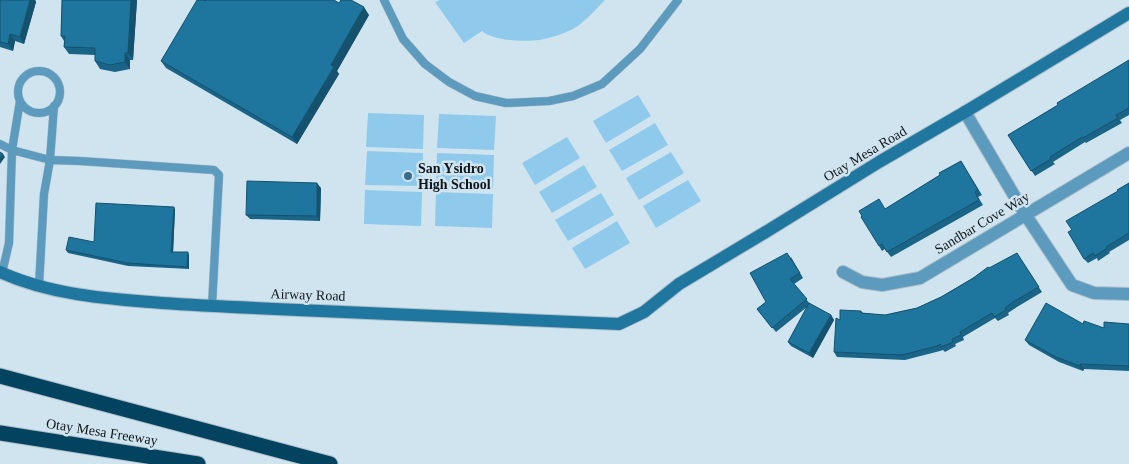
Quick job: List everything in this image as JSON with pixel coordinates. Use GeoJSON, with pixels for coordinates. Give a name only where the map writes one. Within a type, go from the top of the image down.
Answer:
{"type":"FeatureCollection","features":[{"type":"Feature","properties":{"kind":"highway"},"geometry":{"type":"LineString","coordinates":[[0,376],[330,464]]}},
{"type":"Feature","properties":{"kind":"highway","name":"Otay Mesa Freeway"},"geometry":{"type":"LineString","coordinates":[[0,433],[198,464]]}},
{"type":"Feature","properties":{"kind":"main road","name":"Otay Mesa Road"},"geometry":{"type":"LineString","coordinates":[[619,324],[644,312],[679,284],[879,162],[1129,13]]}},
{"type":"Feature","properties":{"kind":"main road","name":"Airway Road"},"geometry":{"type":"LineString","coordinates":[[1,273],[57,291],[122,300],[212,306],[619,324]]}},
{"type":"Feature","properties":{"kind":"street"},"geometry":{"type":"LineString","coordinates":[[965,112],[1025,214],[1072,284],[1094,293],[1129,294]]}},
{"type":"Feature","properties":{"kind":"street","name":"Sandbar Cove Way"},"geometry":{"type":"LineString","coordinates":[[843,272],[862,282],[882,285],[920,278],[1129,153]]}},
{"type":"Feature","properties":{"kind":"lane"},"geometry":{"type":"LineString","coordinates":[[384,0],[403,39],[425,64],[449,82],[475,96],[506,103],[549,101],[573,96],[602,84],[640,49],[678,0]]}},
{"type":"Feature","properties":{"kind":"lane"},"geometry":{"type":"LineString","coordinates":[[32,72],[46,72],[57,80],[60,94],[58,101],[48,110],[35,112],[29,110],[20,100],[18,87],[26,75],[32,72]]}},
{"type":"Feature","properties":{"kind":"lane"},"geometry":{"type":"LineString","coordinates":[[1,273],[9,243],[12,150],[20,100]]}},
{"type":"Feature","properties":{"kind":"lane"},"geometry":{"type":"LineString","coordinates":[[39,286],[44,194],[50,160],[54,106]]}},
{"type":"Feature","properties":{"kind":"lane"},"geometry":{"type":"LineString","coordinates":[[0,144],[12,150],[50,160],[214,170],[219,175],[212,306]]}},
{"type":"Feature","properties":{"kind":"shaded area"},"geometry":{"type":"Polygon","coordinates":[[[440,0],[605,0],[590,16],[577,26],[556,36],[539,40],[518,41],[501,39],[482,31],[464,43],[435,2],[440,0]]]}},
{"type":"Feature","properties":{"kind":"shaded area"},"geometry":{"type":"Polygon","coordinates":[[[638,95],[651,116],[606,143],[593,121],[638,95]]]}},
{"type":"Feature","properties":{"kind":"shaded area"},"geometry":{"type":"Polygon","coordinates":[[[368,113],[424,115],[423,149],[366,147],[368,113]]]}},
{"type":"Feature","properties":{"kind":"shaded area"},"geometry":{"type":"Polygon","coordinates":[[[439,114],[496,116],[494,150],[437,148],[439,114]]]}},
{"type":"Feature","properties":{"kind":"shaded area"},"geometry":{"type":"Polygon","coordinates":[[[655,123],[668,145],[622,171],[609,150],[655,123]]]}},
{"type":"Feature","properties":{"kind":"shaded area"},"geometry":{"type":"Polygon","coordinates":[[[567,137],[580,158],[535,185],[522,163],[567,137]]]}},
{"type":"Feature","properties":{"kind":"shaded area"},"geometry":{"type":"Polygon","coordinates":[[[367,151],[423,153],[422,186],[365,185],[367,151]]]}},
{"type":"Feature","properties":{"kind":"shaded area"},"geometry":{"type":"Polygon","coordinates":[[[671,152],[684,173],[639,200],[626,178],[671,152]]]}},
{"type":"Feature","properties":{"kind":"shaded area"},"geometry":{"type":"Polygon","coordinates":[[[437,153],[494,155],[493,189],[436,187],[437,153]]]}},
{"type":"Feature","properties":{"kind":"shaded area"},"geometry":{"type":"Polygon","coordinates":[[[584,165],[597,187],[552,213],[539,192],[584,165]]]}},
{"type":"Feature","properties":{"kind":"shaded area"},"geometry":{"type":"Polygon","coordinates":[[[688,180],[701,201],[656,228],[643,206],[688,180]]]}},
{"type":"Feature","properties":{"kind":"shaded area"},"geometry":{"type":"Polygon","coordinates":[[[365,190],[422,192],[421,226],[364,224],[365,190]]]}},
{"type":"Feature","properties":{"kind":"shaded area"},"geometry":{"type":"Polygon","coordinates":[[[436,192],[493,194],[492,228],[435,226],[436,192]]]}},
{"type":"Feature","properties":{"kind":"shaded area"},"geometry":{"type":"Polygon","coordinates":[[[601,193],[614,215],[568,241],[555,220],[601,193]]]}},
{"type":"Feature","properties":{"kind":"shaded area"},"geometry":{"type":"Polygon","coordinates":[[[617,221],[630,243],[585,269],[572,248],[617,221]]]}},
{"type":"Feature","properties":{"kind":"building"},"geometry":{"type":"Polygon","coordinates":[[[0,0],[30,0],[20,37],[10,34],[8,44],[0,42],[0,0]]]}},
{"type":"Feature","properties":{"kind":"building"},"geometry":{"type":"Polygon","coordinates":[[[62,0],[131,0],[128,53],[125,53],[125,62],[110,65],[95,61],[95,48],[64,47],[65,36],[61,36],[62,0]]]}},
{"type":"Feature","properties":{"kind":"building"},"geometry":{"type":"Polygon","coordinates":[[[197,0],[334,0],[339,3],[341,0],[351,0],[364,7],[331,65],[334,67],[292,137],[161,61],[197,0]]]}},
{"type":"Feature","properties":{"kind":"building"},"geometry":{"type":"Polygon","coordinates":[[[1129,60],[1129,108],[1116,115],[1118,118],[1082,137],[1031,171],[1008,135],[1129,60]]]}},
{"type":"Feature","properties":{"kind":"building"},"geometry":{"type":"Polygon","coordinates":[[[961,161],[978,190],[975,192],[979,200],[887,252],[882,244],[879,246],[859,211],[879,199],[885,209],[940,175],[939,173],[961,161]]]}},
{"type":"Feature","properties":{"kind":"building"},"geometry":{"type":"Polygon","coordinates":[[[247,181],[317,183],[317,216],[246,215],[247,181]]]}},
{"type":"Feature","properties":{"kind":"building"},"geometry":{"type":"Polygon","coordinates":[[[1129,183],[1129,233],[1095,256],[1093,253],[1084,259],[1068,232],[1072,230],[1066,221],[1129,183]]]}},
{"type":"Feature","properties":{"kind":"building"},"geometry":{"type":"Polygon","coordinates":[[[96,203],[174,207],[171,252],[188,252],[187,267],[127,263],[66,250],[69,237],[94,242],[96,203]]]}},
{"type":"Feature","properties":{"kind":"building"},"geometry":{"type":"Polygon","coordinates":[[[787,253],[800,273],[790,279],[807,299],[772,328],[757,309],[766,302],[750,273],[787,253]]]}},
{"type":"Feature","properties":{"kind":"building"},"geometry":{"type":"Polygon","coordinates":[[[1017,253],[1039,287],[1013,302],[1005,308],[1006,310],[994,317],[992,313],[960,332],[961,335],[952,339],[953,342],[941,347],[940,344],[902,355],[834,352],[836,318],[840,320],[840,310],[885,315],[917,308],[941,297],[972,279],[988,267],[1017,253]]]}},
{"type":"Feature","properties":{"kind":"building"},"geometry":{"type":"Polygon","coordinates":[[[809,303],[831,315],[809,353],[788,342],[809,303]]]}},
{"type":"Feature","properties":{"kind":"building"},"geometry":{"type":"Polygon","coordinates":[[[1046,303],[1083,324],[1084,321],[1104,328],[1104,322],[1129,324],[1129,368],[1128,366],[1080,364],[1080,366],[1056,357],[1025,340],[1046,303]]]}},
{"type":"Feature","properties":{"kind":"place","name":"San Ysidro High School"},"geometry":{"type":"Point","coordinates":[408,176]}}]}
